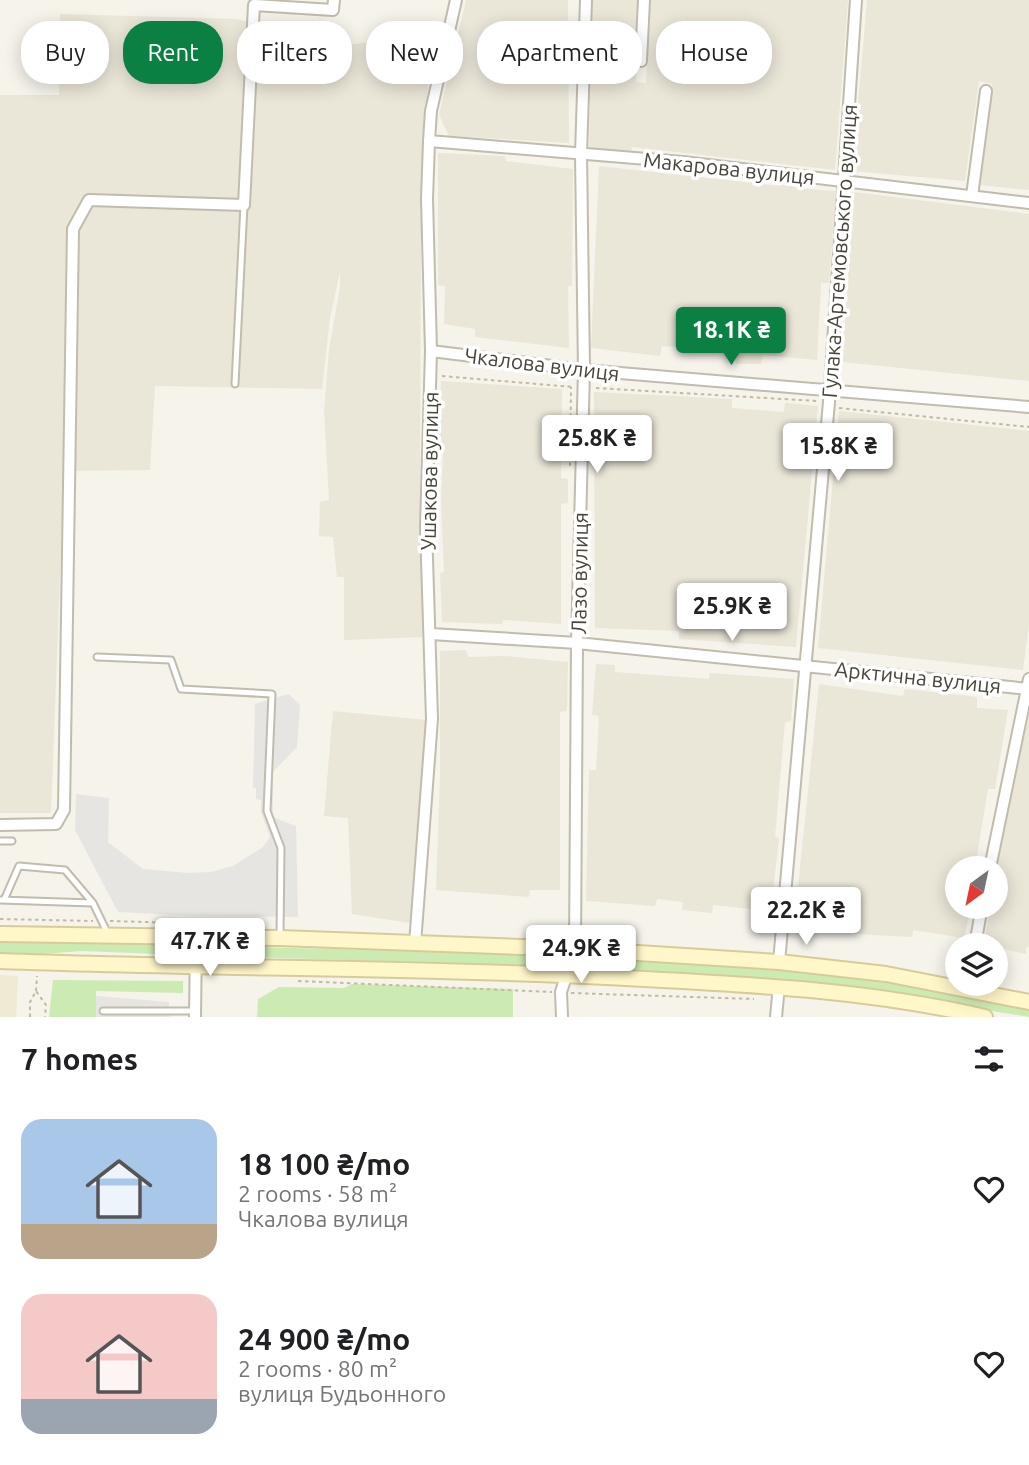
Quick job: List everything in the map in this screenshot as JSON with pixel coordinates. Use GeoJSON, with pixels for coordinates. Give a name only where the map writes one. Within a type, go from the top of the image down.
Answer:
{"type":"FeatureCollection","features":[{"type":"Feature","properties":{"kind":"main road"},"geometry":{"type":"LineString","coordinates":[[0,934],[196,939],[280,938],[575,949],[779,962],[945,983]]}},
{"type":"Feature","properties":{"kind":"main road"},"geometry":{"type":"LineString","coordinates":[[0,961],[568,974],[778,993],[877,997],[985,1017]]}},
{"type":"Feature","properties":{"kind":"main road"},"geometry":{"type":"LineString","coordinates":[[1004,996],[1029,1002]]}},
{"type":"Feature","properties":{"kind":"street"},"geometry":{"type":"LineString","coordinates":[[0,825],[56,824],[64,810],[73,229],[89,200],[244,205],[254,5],[333,10],[334,0]]}},
{"type":"Feature","properties":{"kind":"street","name":"Ушакова вулиця"},"geometry":{"type":"LineString","coordinates":[[415,944],[432,719],[426,527],[431,375],[427,199],[429,141],[431,111],[456,0]]}},
{"type":"Feature","properties":{"kind":"street","name":"Лазо вулиця"},"geometry":{"type":"LineString","coordinates":[[562,1017],[561,992],[575,949],[584,370],[581,154],[586,0]]}},
{"type":"Feature","properties":{"kind":"street"},"geometry":{"type":"LineString","coordinates":[[642,41],[644,0]]}},
{"type":"Feature","properties":{"kind":"street","name":"Гулака-Артемовського вулиця"},"geometry":{"type":"LineString","coordinates":[[779,962],[829,400],[856,0]]}},
{"type":"Feature","properties":{"kind":"street"},"geometry":{"type":"LineString","coordinates":[[972,196],[986,92]]}},
{"type":"Feature","properties":{"kind":"street","name":"Макарова вулиця"},"geometry":{"type":"LineString","coordinates":[[429,141],[844,180],[1029,203]]}},
{"type":"Feature","properties":{"kind":"street","name":"Чкалова вулиця"},"geometry":{"type":"LineString","coordinates":[[431,351],[829,400],[1029,407]]}},
{"type":"Feature","properties":{"kind":"street","name":"Арктична вулиця"},"geometry":{"type":"LineString","coordinates":[[430,634],[578,643],[1029,685]]}},
{"type":"Feature","properties":{"kind":"street"},"geometry":{"type":"LineString","coordinates":[[993,856],[1029,685]]}},
{"type":"Feature","properties":{"kind":"street"},"geometry":{"type":"LineString","coordinates":[[195,1014],[196,939]]}},
{"type":"Feature","properties":{"kind":"street"},"geometry":{"type":"LineString","coordinates":[[776,1017],[778,993]]}},
{"type":"Feature","properties":{"kind":"lane"},"geometry":{"type":"LineString","coordinates":[[235,384],[244,205]]}},
{"type":"Feature","properties":{"kind":"lane"},"geometry":{"type":"LineString","coordinates":[[97,657],[171,660],[180,689],[272,694],[267,811],[281,848],[280,938]]}},
{"type":"Feature","properties":{"kind":"lane"},"geometry":{"type":"LineString","coordinates":[[0,841],[12,841]]}},
{"type":"Feature","properties":{"kind":"lane"},"geometry":{"type":"LineString","coordinates":[[93,903],[2,900],[19,866],[65,870],[93,903],[109,937]]}},
{"type":"Feature","properties":{"kind":"lane"},"geometry":{"type":"LineString","coordinates":[[103,1011],[195,1014]]}},
{"type":"Feature","properties":{"kind":"path"},"geometry":{"type":"LineString","coordinates":[[431,375],[583,387],[829,400],[1029,427]]}},
{"type":"Feature","properties":{"kind":"path"},"geometry":{"type":"LineString","coordinates":[[30,1017],[30,1002],[37,991],[37,972]]}},
{"type":"Feature","properties":{"kind":"path"},"geometry":{"type":"LineString","coordinates":[[289,981],[561,992],[778,993]]}},
{"type":"Feature","properties":{"kind":"path"},"geometry":{"type":"LineString","coordinates":[[37,991],[46,1005],[45,1017]]}},
{"type":"Feature","properties":{"kind":"shaded area"},"geometry":{"type":"Polygon","coordinates":[[[466,0],[568,0],[568,21],[477,21],[477,84],[569,84],[569,143],[449,136],[439,115],[446,84],[463,84],[461,21],[466,0]]]}},
{"type":"Feature","properties":{"kind":"shaded area"},"geometry":{"type":"Polygon","coordinates":[[[592,0],[639,0],[638,21],[592,21],[592,0]]]}},
{"type":"Feature","properties":{"kind":"shaded area"},"geometry":{"type":"Polygon","coordinates":[[[650,0],[848,0],[835,170],[632,147],[631,151],[589,148],[590,84],[646,83],[650,0]]]}},
{"type":"Feature","properties":{"kind":"shaded area"},"geometry":{"type":"Polygon","coordinates":[[[867,0],[1029,0],[1029,190],[979,185],[992,84],[979,81],[965,181],[852,171],[867,0]]]}},
{"type":"Feature","properties":{"kind":"shaded area"},"geometry":{"type":"Polygon","coordinates":[[[60,14],[244,21],[237,21],[237,84],[352,84],[352,44],[366,43],[366,84],[428,84],[421,225],[420,473],[423,637],[344,640],[344,577],[337,577],[333,537],[319,536],[320,502],[329,500],[324,410],[340,272],[330,318],[322,389],[155,386],[150,470],[64,471],[51,813],[0,813],[0,95],[59,95],[59,84],[109,84],[109,21],[60,21],[60,14]]]}},
{"type":"Feature","properties":{"kind":"shaded area"},"geometry":{"type":"Polygon","coordinates":[[[438,153],[505,156],[506,161],[573,169],[572,286],[568,286],[569,348],[475,337],[475,329],[444,324],[445,286],[438,285],[438,153]]]}},
{"type":"Feature","properties":{"kind":"shaded area"},"geometry":{"type":"Polygon","coordinates":[[[599,166],[781,186],[783,182],[805,183],[805,189],[836,191],[829,283],[821,283],[817,360],[763,355],[761,364],[736,364],[737,351],[662,346],[660,356],[591,348],[599,166]]]}},
{"type":"Feature","properties":{"kind":"shaded area"},"geometry":{"type":"Polygon","coordinates":[[[854,192],[1029,214],[1029,381],[842,362],[854,192]]]}},
{"type":"Feature","properties":{"kind":"shaded area"},"geometry":{"type":"Polygon","coordinates":[[[441,381],[562,389],[561,478],[568,479],[568,503],[561,504],[561,624],[503,620],[502,624],[442,622],[440,573],[444,572],[441,502],[443,452],[436,451],[441,381]]]}},
{"type":"Feature","properties":{"kind":"shaded area"},"geometry":{"type":"Polygon","coordinates":[[[594,392],[732,399],[732,408],[784,412],[785,403],[818,406],[796,647],[679,639],[679,631],[595,628],[594,392]]]}},
{"type":"Feature","properties":{"kind":"shaded area"},"geometry":{"type":"Polygon","coordinates":[[[839,411],[1029,431],[1029,624],[1023,670],[818,648],[839,411]]]}},
{"type":"Feature","properties":{"kind":"shaded area"},"geometry":{"type":"Polygon","coordinates":[[[466,650],[468,657],[505,656],[568,662],[567,711],[560,712],[560,890],[530,890],[529,897],[436,890],[440,651],[466,650]]]}},
{"type":"Feature","properties":{"kind":"shaded area"},"geometry":{"type":"Polygon","coordinates":[[[596,664],[615,665],[615,672],[709,679],[710,673],[794,679],[791,721],[785,722],[775,837],[779,838],[771,911],[713,905],[712,913],[682,910],[683,902],[657,899],[655,906],[586,901],[589,770],[596,770],[599,716],[592,715],[596,664]]]}},
{"type":"Feature","properties":{"kind":"shaded area"},"geometry":{"type":"Polygon","coordinates":[[[819,684],[903,696],[905,689],[977,697],[977,708],[1008,710],[995,789],[988,789],[977,856],[945,856],[945,919],[968,919],[965,933],[945,935],[913,930],[912,937],[855,934],[856,922],[828,919],[826,930],[794,926],[819,684]]]}},
{"type":"Feature","properties":{"kind":"shaded area"},"geometry":{"type":"Polygon","coordinates":[[[289,694],[300,705],[297,747],[273,772],[273,814],[275,818],[296,826],[298,917],[118,912],[75,830],[76,794],[109,798],[108,842],[143,869],[188,873],[211,872],[233,866],[263,847],[270,837],[261,812],[261,800],[256,799],[256,788],[253,788],[255,704],[289,694]]]}},
{"type":"Feature","properties":{"kind":"shaded area"},"geometry":{"type":"Polygon","coordinates":[[[333,711],[426,720],[410,923],[352,914],[348,818],[324,816],[333,711]]]}},
{"type":"Feature","properties":{"kind":"shaded area"},"geometry":{"type":"Polygon","coordinates":[[[1029,715],[1029,947],[1026,947],[1026,954],[1008,950],[1008,933],[986,933],[988,919],[1008,919],[1008,856],[998,856],[1029,715]]]}},
{"type":"Feature","properties":{"kind":"shaded area"},"geometry":{"type":"Polygon","coordinates":[[[0,975],[18,976],[16,1017],[0,1017],[0,975]]]}},
{"type":"Feature","properties":{"kind":"shaded area"},"geometry":{"type":"Polygon","coordinates":[[[96,996],[169,1002],[170,1017],[96,1017],[96,996]]]}},
{"type":"Feature","properties":{"kind":"green space"},"geometry":{"type":"Polygon","coordinates":[[[0,940],[183,945],[186,950],[182,955],[82,951],[0,953],[0,940]]]}},
{"type":"Feature","properties":{"kind":"green space"},"geometry":{"type":"Polygon","coordinates":[[[213,946],[536,954],[544,958],[545,962],[540,966],[213,956],[213,946]]]}},
{"type":"Feature","properties":{"kind":"green space"},"geometry":{"type":"Polygon","coordinates":[[[612,957],[753,966],[878,979],[945,992],[945,996],[964,996],[1029,1009],[1029,1017],[836,985],[614,970],[607,963],[612,957]]]}},
{"type":"Feature","properties":{"kind":"green space"},"geometry":{"type":"Polygon","coordinates":[[[53,980],[183,981],[183,993],[96,991],[96,1017],[49,1017],[53,980]]]}},
{"type":"Feature","properties":{"kind":"green space"},"geometry":{"type":"Polygon","coordinates":[[[352,984],[513,989],[513,1017],[257,1017],[258,999],[279,987],[344,988],[352,984]]]}}]}
